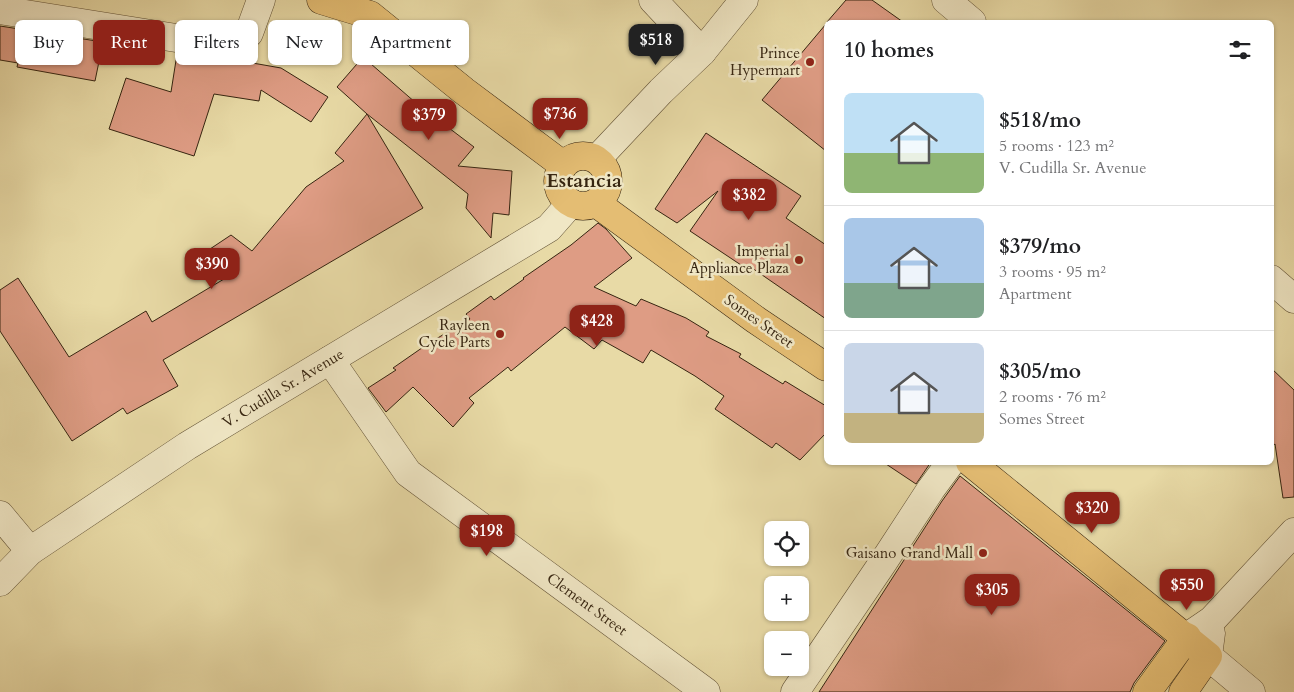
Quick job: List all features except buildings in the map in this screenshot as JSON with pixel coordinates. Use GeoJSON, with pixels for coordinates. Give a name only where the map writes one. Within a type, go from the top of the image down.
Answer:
{"type":"FeatureCollection","features":[{"type":"Feature","properties":{"kind":"main road"},"geometry":{"type":"LineString","coordinates":[[322,0],[370,15],[464,91],[563,165]]}},
{"type":"Feature","properties":{"kind":"main road"},"geometry":{"type":"LineString","coordinates":[[575,156],[590,156],[597,159],[607,170],[609,185],[602,198],[584,203],[564,197],[559,190],[558,182],[559,173],[563,165],[575,156]]}},
{"type":"Feature","properties":{"kind":"main road","name":"Somes Street"},"geometry":{"type":"LineString","coordinates":[[584,203],[824,366]]}},
{"type":"Feature","properties":{"kind":"main road"},"geometry":{"type":"LineString","coordinates":[[973,465],[1208,656],[1182,692]]}},
{"type":"Feature","properties":{"kind":"main road"},"geometry":{"type":"LineString","coordinates":[[1147,692],[1187,637]]}},
{"type":"Feature","properties":{"kind":"street"},"geometry":{"type":"LineString","coordinates":[[0,10],[195,42],[249,33],[261,0]]}},
{"type":"Feature","properties":{"kind":"street"},"geometry":{"type":"LineString","coordinates":[[652,0],[702,52]]}},
{"type":"Feature","properties":{"kind":"street"},"geometry":{"type":"LineString","coordinates":[[597,159],[661,91],[702,52],[744,0]]}},
{"type":"Feature","properties":{"kind":"street"},"geometry":{"type":"LineString","coordinates":[[946,0],[970,20]]}},
{"type":"Feature","properties":{"kind":"street","name":"V. Cudilla Sr. Avenue"},"geometry":{"type":"LineString","coordinates":[[0,582],[30,551],[187,446],[549,228],[584,203]]}},
{"type":"Feature","properties":{"kind":"street"},"geometry":{"type":"LineString","coordinates":[[1274,282],[1294,299]]}},
{"type":"Feature","properties":{"kind":"street","name":"Clement Street"},"geometry":{"type":"LineString","coordinates":[[330,360],[408,473],[706,692]]}},
{"type":"Feature","properties":{"kind":"street"},"geometry":{"type":"LineString","coordinates":[[795,692],[949,465]]}},
{"type":"Feature","properties":{"kind":"street"},"geometry":{"type":"LineString","coordinates":[[0,515],[30,551]]}},
{"type":"Feature","properties":{"kind":"street"},"geometry":{"type":"LineString","coordinates":[[1187,637],[1212,620],[1294,532]]}},
{"type":"Feature","properties":{"kind":"street"},"geometry":{"type":"LineString","coordinates":[[1212,620],[1208,656],[1251,692]]}},
{"type":"Feature","properties":{"kind":"place","name":"Prince Hypermart"},"geometry":{"type":"Point","coordinates":[810,62]}},
{"type":"Feature","properties":{"kind":"place","name":"Imperial Appliance Plaza"},"geometry":{"type":"Point","coordinates":[799,260]}},
{"type":"Feature","properties":{"kind":"place","name":"Rayleen Cycle Parts"},"geometry":{"type":"Point","coordinates":[500,334]}},
{"type":"Feature","properties":{"kind":"place","name":"Gaisano Grand Mall"},"geometry":{"type":"Point","coordinates":[983,553]}},
{"type":"Feature","properties":{"kind":"district","name":"Estancia"},"geometry":{"type":"Point","coordinates":[584,180]}}]}
